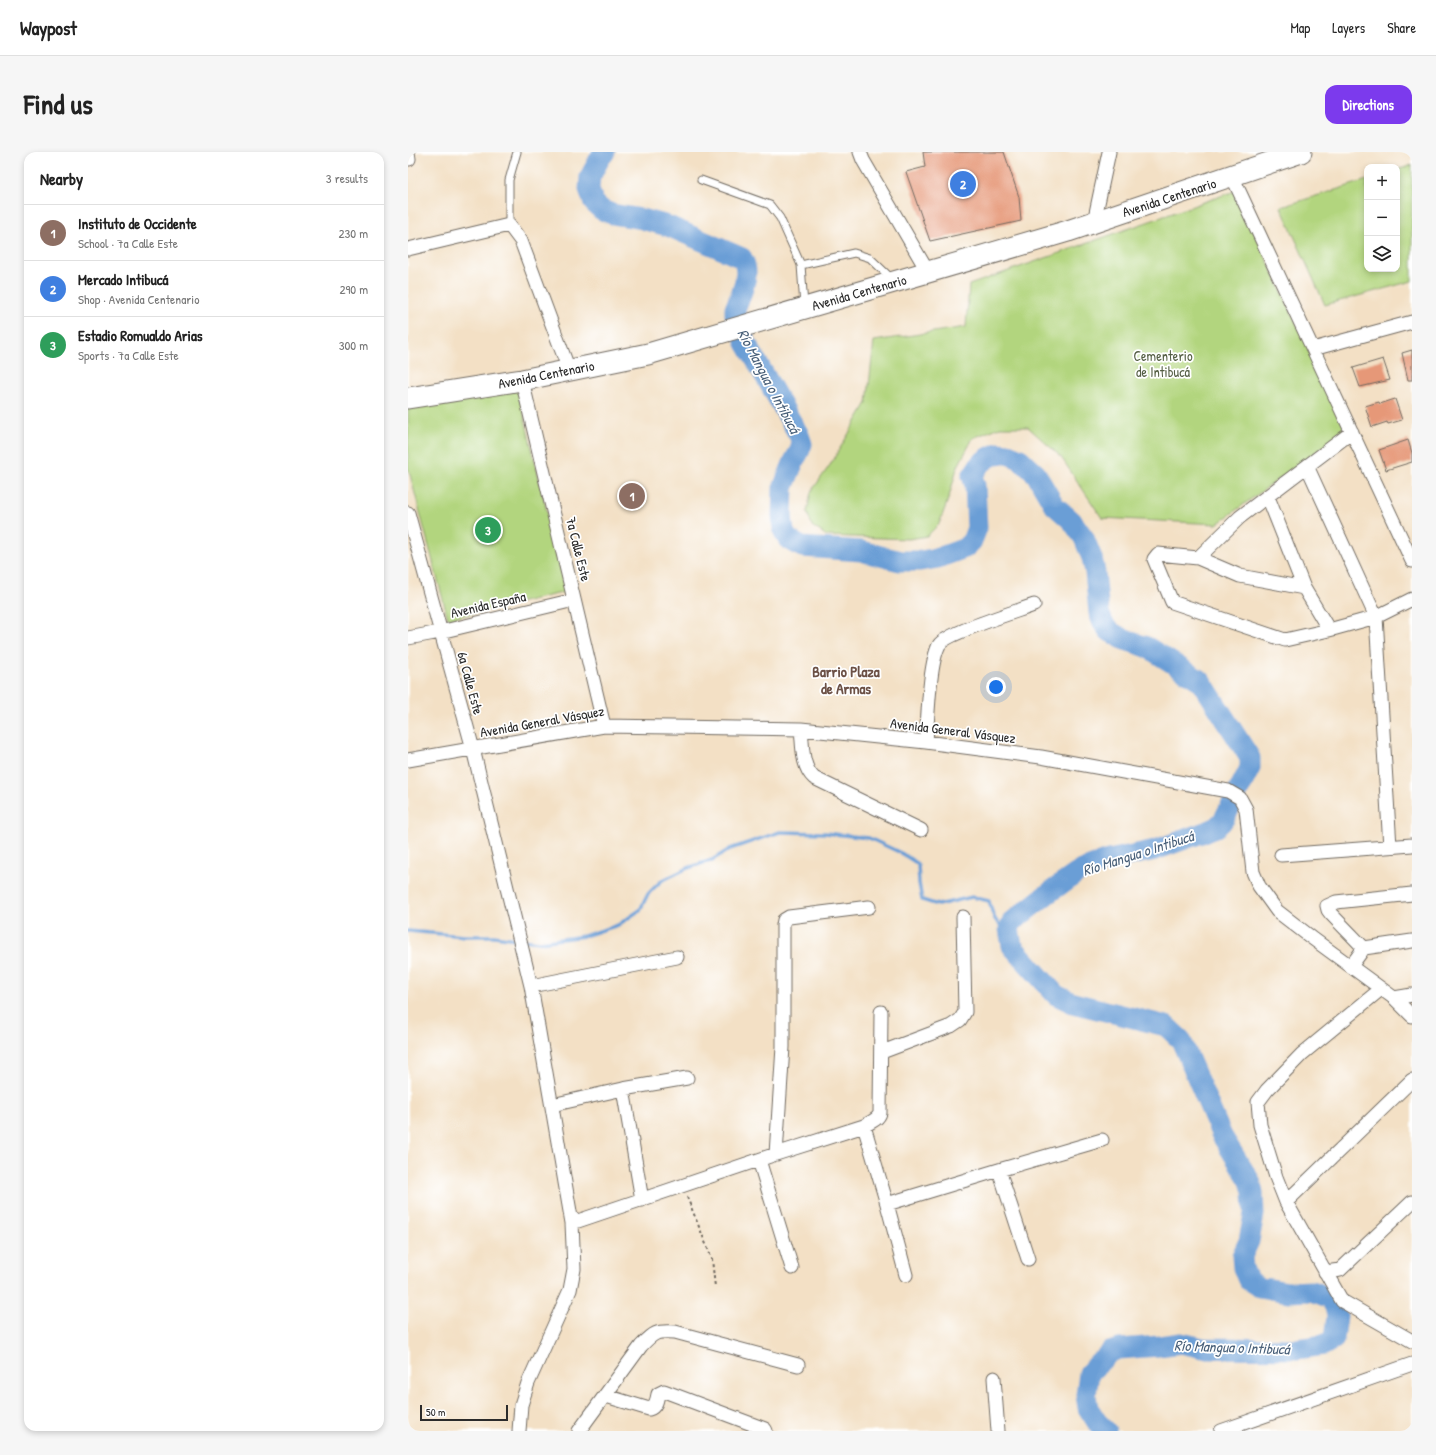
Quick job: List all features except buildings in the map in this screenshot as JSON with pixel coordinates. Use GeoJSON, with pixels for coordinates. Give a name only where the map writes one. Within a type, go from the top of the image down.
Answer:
{"type":"FeatureCollection","features":[{"type":"Feature","properties":{"kind":"main road","name":"Avenida Centenario"},"geometry":{"type":"LineString","coordinates":[[408,398],[522,380],[648,354],[1068,231],[1301,152]]}},
{"type":"Feature","properties":{"kind":"street"},"geometry":{"type":"LineString","coordinates":[[860,152],[928,272]]}},
{"type":"Feature","properties":{"kind":"street"},"geometry":{"type":"LineString","coordinates":[[1094,222],[1109,152]]}},
{"type":"Feature","properties":{"kind":"street"},"geometry":{"type":"LineString","coordinates":[[1232,176],[1412,561]]}},
{"type":"Feature","properties":{"kind":"street"},"geometry":{"type":"LineString","coordinates":[[408,249],[509,224],[521,241],[569,370]]}},
{"type":"Feature","properties":{"kind":"street"},"geometry":{"type":"LineString","coordinates":[[1313,349],[1412,322]]}},
{"type":"Feature","properties":{"kind":"street","name":"7a Calle Este"},"geometry":{"type":"LineString","coordinates":[[522,380],[604,726]]}},
{"type":"Feature","properties":{"kind":"street"},"geometry":{"type":"LineString","coordinates":[[1198,558],[1240,517],[1352,432]]}},
{"type":"Feature","properties":{"kind":"street"},"geometry":{"type":"LineString","coordinates":[[1307,466],[1376,617],[1390,847]]}},
{"type":"Feature","properties":{"kind":"street"},"geometry":{"type":"LineString","coordinates":[[1268,497],[1304,588],[1329,630]]}},
{"type":"Feature","properties":{"kind":"street","name":"6a Calle Este"},"geometry":{"type":"LineString","coordinates":[[408,513],[473,749],[531,986],[572,1223],[574,1269],[570,1290],[528,1383],[520,1405],[519,1431]]}},
{"type":"Feature","properties":{"kind":"street"},"geometry":{"type":"LineString","coordinates":[[1304,588],[1240,576],[1198,558],[1158,554],[1154,559],[1172,602],[1285,640],[1376,617],[1412,599]]}},
{"type":"Feature","properties":{"kind":"street","name":"Avenida España"},"geometry":{"type":"LineString","coordinates":[[408,638],[440,632],[574,600]]}},
{"type":"Feature","properties":{"kind":"street"},"geometry":{"type":"LineString","coordinates":[[926,742],[932,666],[939,644],[955,634],[1034,606]]}},
{"type":"Feature","properties":{"kind":"street","name":"Avenida General Vásquez"},"geometry":{"type":"LineString","coordinates":[[408,760],[604,726],[800,729],[926,742],[1040,757],[1228,791],[1240,798],[1246,809],[1253,872],[1259,886],[1277,911],[1394,998],[1412,1016]]}},
{"type":"Feature","properties":{"kind":"street"},"geometry":{"type":"LineString","coordinates":[[800,729],[804,762],[808,772],[814,778],[921,830]]}},
{"type":"Feature","properties":{"kind":"street"},"geometry":{"type":"LineString","coordinates":[[1281,855],[1412,845]]}},
{"type":"Feature","properties":{"kind":"street"},"geometry":{"type":"LineString","coordinates":[[1364,948],[1331,914],[1327,906],[1336,902],[1412,894]]}},
{"type":"Feature","properties":{"kind":"street"},"geometry":{"type":"LineString","coordinates":[[776,1154],[783,1047],[784,920],[789,917],[870,907]]}},
{"type":"Feature","properties":{"kind":"street"},"geometry":{"type":"LineString","coordinates":[[882,1052],[951,1026],[960,1020],[965,1012],[963,917]]}},
{"type":"Feature","properties":{"kind":"street"},"geometry":{"type":"LineString","coordinates":[[1351,966],[1364,948],[1412,941]]}},
{"type":"Feature","properties":{"kind":"street"},"geometry":{"type":"LineString","coordinates":[[531,986],[678,957]]}},
{"type":"Feature","properties":{"kind":"street"},"geometry":{"type":"LineString","coordinates":[[1381,989],[1302,1054],[1267,1090],[1258,1102],[1260,1125],[1276,1177],[1286,1202],[1342,1301],[1412,1341]]}},
{"type":"Feature","properties":{"kind":"street"},"geometry":{"type":"LineString","coordinates":[[1394,998],[1412,995]]}},
{"type":"Feature","properties":{"kind":"street"},"geometry":{"type":"LineString","coordinates":[[572,1223],[864,1126],[876,1119],[880,1113],[882,1052],[881,1012]]}},
{"type":"Feature","properties":{"kind":"street"},"geometry":{"type":"LineString","coordinates":[[552,1105],[623,1089],[687,1078]]}},
{"type":"Feature","properties":{"kind":"street"},"geometry":{"type":"LineString","coordinates":[[1286,1202],[1412,1080]]}},
{"type":"Feature","properties":{"kind":"street"},"geometry":{"type":"LineString","coordinates":[[623,1089],[642,1200]]}},
{"type":"Feature","properties":{"kind":"street"},"geometry":{"type":"LineString","coordinates":[[864,1126],[906,1275]]}},
{"type":"Feature","properties":{"kind":"street"},"geometry":{"type":"LineString","coordinates":[[887,1204],[1102,1140]]}},
{"type":"Feature","properties":{"kind":"street"},"geometry":{"type":"LineString","coordinates":[[758,1160],[792,1268]]}},
{"type":"Feature","properties":{"kind":"street"},"geometry":{"type":"LineString","coordinates":[[999,1170],[1028,1259]]}},
{"type":"Feature","properties":{"kind":"street"},"geometry":{"type":"LineString","coordinates":[[1325,1272],[1340,1270],[1412,1202]]}},
{"type":"Feature","properties":{"kind":"street"},"geometry":{"type":"LineString","coordinates":[[579,1431],[641,1346],[652,1334],[662,1331],[675,1332],[798,1365]]}},
{"type":"Feature","properties":{"kind":"street"},"geometry":{"type":"LineString","coordinates":[[1221,1431],[1412,1364]]}},
{"type":"Feature","properties":{"kind":"street"},"geometry":{"type":"LineString","coordinates":[[994,1378],[998,1431]]}},
{"type":"Feature","properties":{"kind":"street"},"geometry":{"type":"LineString","coordinates":[[606,1396],[649,1409],[655,1406],[658,1394],[664,1391],[765,1428],[766,1431]]}},
{"type":"Feature","properties":{"kind":"lane"},"geometry":{"type":"LineString","coordinates":[[509,224],[509,180],[517,152]]}},
{"type":"Feature","properties":{"kind":"lane"},"geometry":{"type":"LineString","coordinates":[[701,180],[770,206],[780,218],[801,265],[804,309]]}},
{"type":"Feature","properties":{"kind":"lane"},"geometry":{"type":"LineString","coordinates":[[801,265],[854,253],[870,258],[895,282]]}},
{"type":"Feature","properties":{"kind":"path"},"geometry":{"type":"LineString","coordinates":[[683,1186],[712,1259],[715,1287]]}},
{"type":"Feature","properties":{"kind":"green space"},"geometry":{"type":"Polygon","coordinates":[[[1412,165],[1412,281],[1325,305],[1281,207],[1364,181],[1364,272],[1400,272],[1400,169],[1412,165]]]}},
{"type":"Feature","properties":{"kind":"green space","name":"Cementerio de Intibucá"},"geometry":{"type":"Polygon","coordinates":[[[1235,191],[1346,430],[1217,524],[1102,518],[1061,457],[1028,427],[1000,427],[973,438],[957,468],[949,497],[939,524],[927,536],[909,539],[827,536],[812,526],[807,512],[811,492],[830,465],[867,403],[874,341],[966,327],[969,285],[1235,191]]]}},
{"type":"Feature","properties":{"kind":"green space"},"geometry":{"type":"Polygon","coordinates":[[[518,390],[566,592],[448,619],[408,467],[408,407],[518,390]]]}},
{"type":"Feature","properties":{"kind":"waterway","name":"Río Mangua o Intibucá"},"geometry":{"type":"LineString","coordinates":[[605,152],[600,158],[590,177],[589,189],[594,203],[602,210],[612,214],[642,219],[668,226],[742,258],[745,264],[746,277],[735,309],[735,314],[746,343],[799,435],[802,444],[783,488],[782,516],[784,532],[788,539],[802,547],[861,551],[900,561],[920,561],[938,558],[965,548],[972,541],[977,528],[975,485],[972,476],[980,464],[998,453],[1008,454],[1020,459],[1036,474],[1054,505],[1072,521],[1084,538],[1092,558],[1095,572],[1099,613],[1103,623],[1109,631],[1125,640],[1147,647],[1201,681],[1250,758],[1250,768],[1225,818],[1218,826],[1155,850],[1105,861],[1080,871],[1012,922],[1009,929],[1012,946],[1056,995],[1073,1003],[1166,1026],[1181,1040],[1222,1136],[1250,1181],[1253,1192],[1254,1214],[1249,1241],[1242,1256],[1243,1268],[1248,1280],[1259,1287],[1288,1292],[1312,1291],[1330,1298],[1335,1307],[1337,1316],[1334,1339],[1324,1345],[1297,1349],[1203,1348],[1181,1343],[1119,1349],[1110,1352],[1089,1373],[1086,1395],[1088,1408],[1097,1422],[1106,1431]]}},
{"type":"Feature","properties":{"kind":"waterway"},"geometry":{"type":"LineString","coordinates":[[523,940],[540,942],[584,936],[618,925],[640,910],[648,894],[661,881],[688,868],[712,860],[730,849],[780,832],[825,833],[869,838],[901,853],[918,864],[922,900],[938,905],[972,897],[989,901],[993,915],[997,922],[1009,929]]}},
{"type":"Feature","properties":{"kind":"waterway"},"geometry":{"type":"LineString","coordinates":[[408,931],[464,936],[494,936],[516,939]]}},
{"type":"Feature","properties":{"kind":"place","name":"Mercado Intibucá"},"geometry":{"type":"Point","coordinates":[963,184]}},
{"type":"Feature","properties":{"kind":"place","name":"Instituto de Occidente"},"geometry":{"type":"Point","coordinates":[632,496]}},
{"type":"Feature","properties":{"kind":"place","name":"Estadio Romualdo Arias"},"geometry":{"type":"Point","coordinates":[488,530]}},
{"type":"Feature","properties":{"kind":"district","name":"Barrio Plaza de Armas"},"geometry":{"type":"Point","coordinates":[846,680]}}]}
